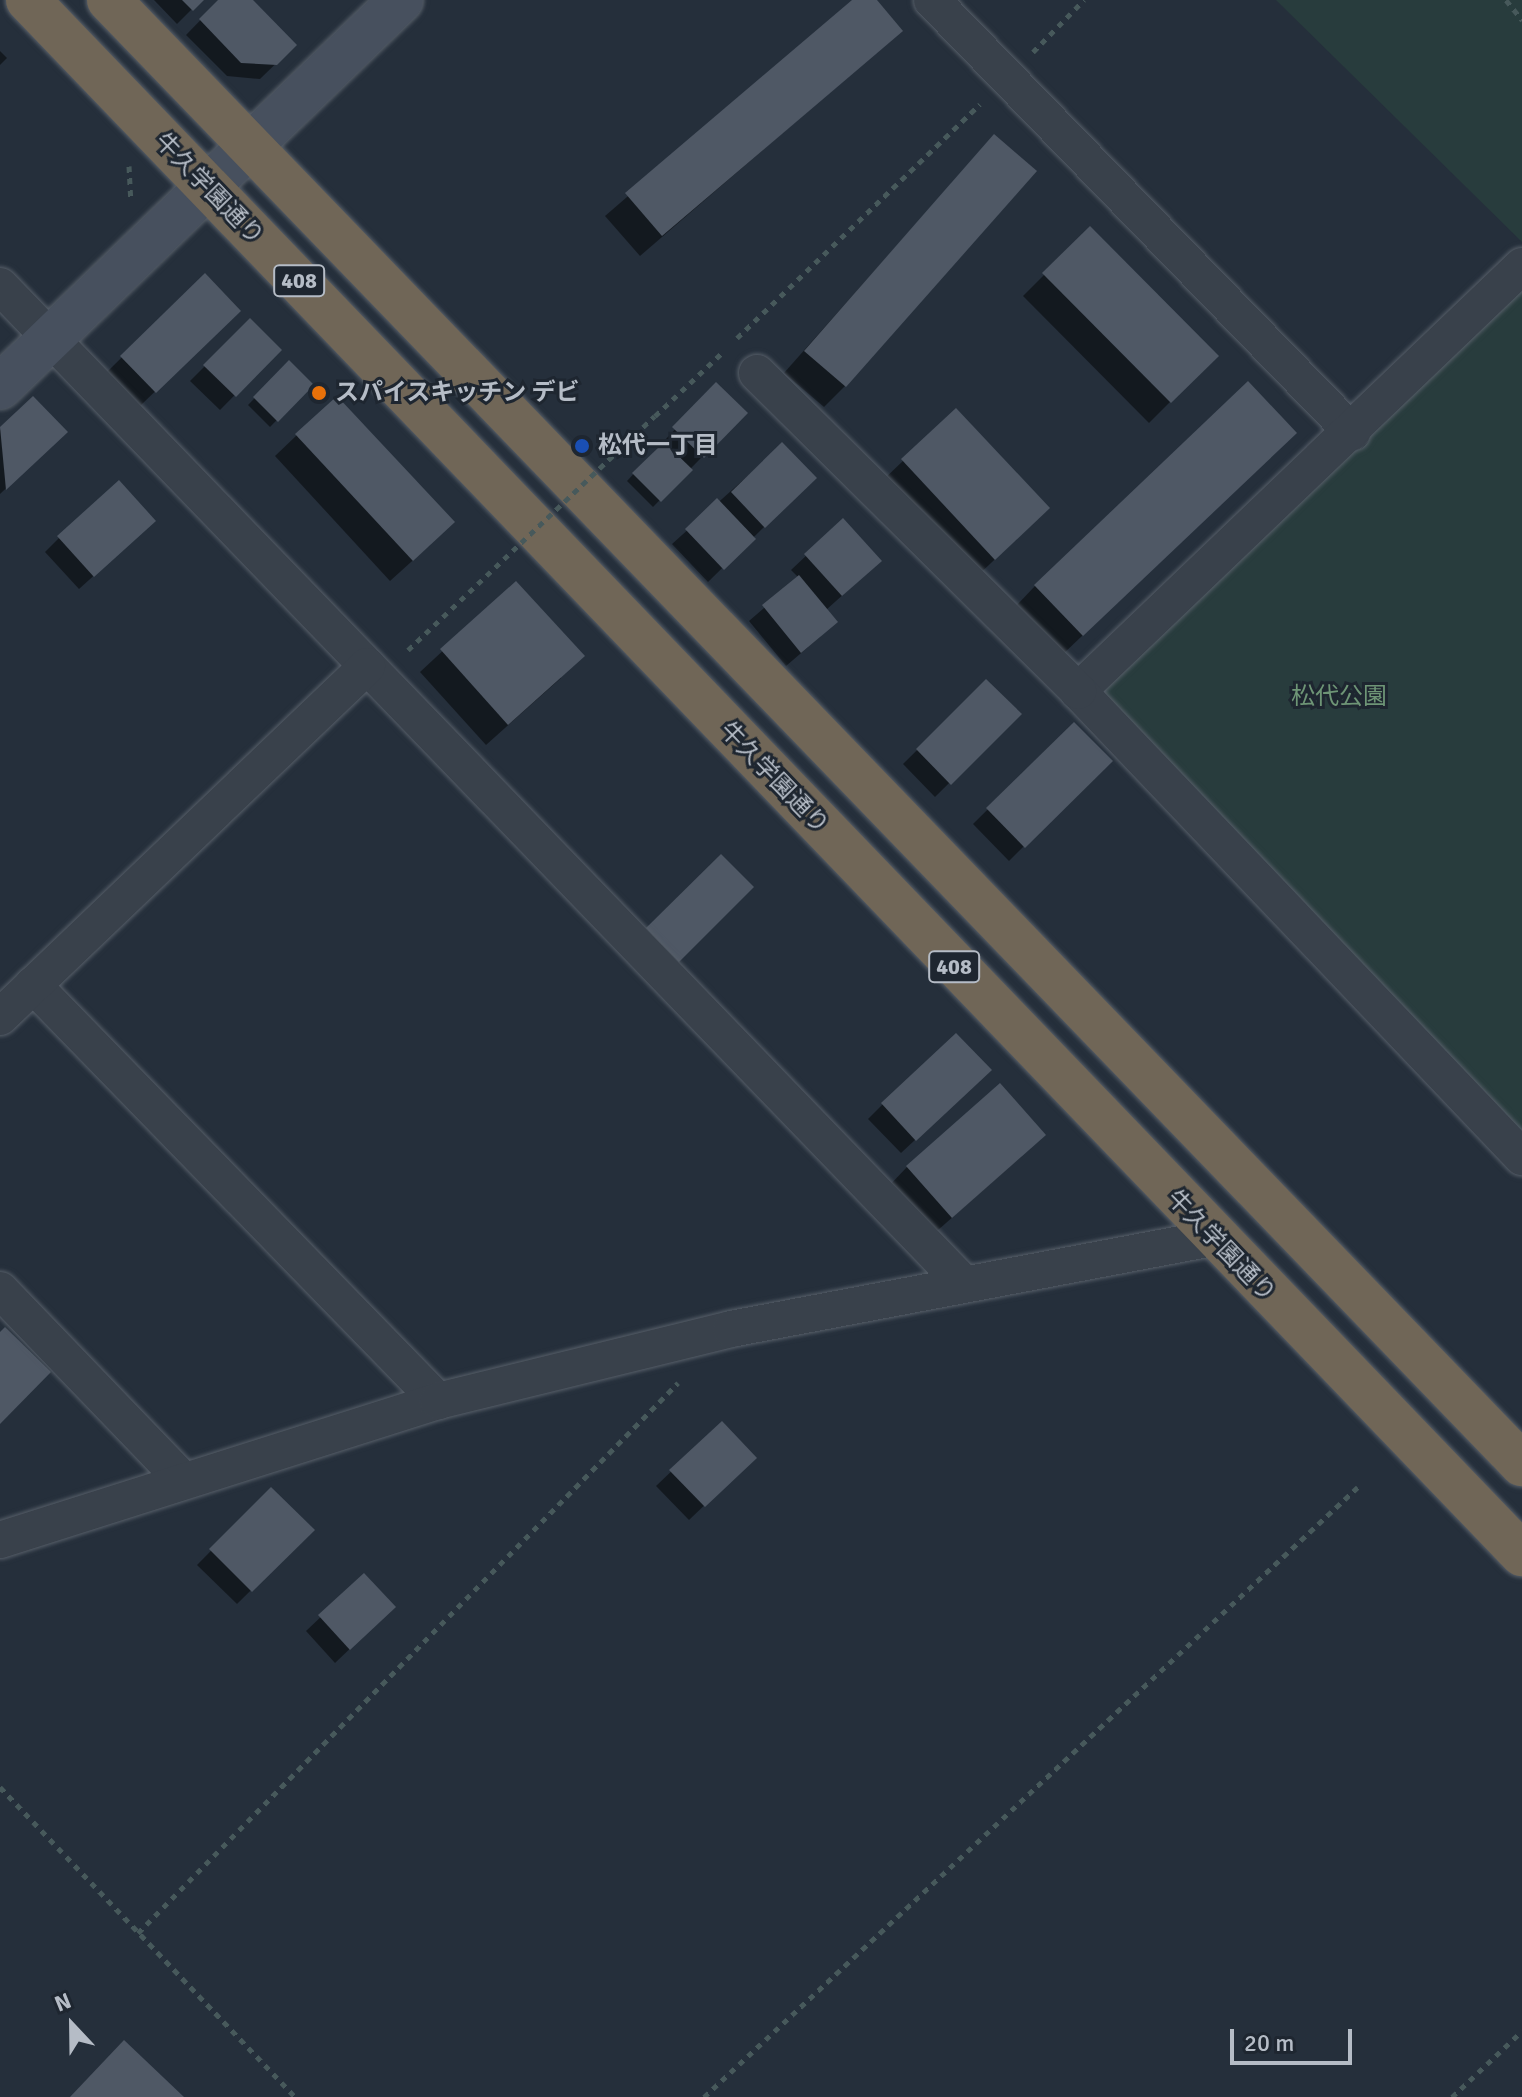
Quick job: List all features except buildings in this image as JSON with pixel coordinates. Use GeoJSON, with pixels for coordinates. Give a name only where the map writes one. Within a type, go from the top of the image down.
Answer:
{"type":"FeatureCollection","features":[{"type":"Feature","properties":{"kind":"highway","name":"牛久学園通り"},"geometry":{"type":"LineString","coordinates":[[28,0],[1213,1238],[1522,1554]]}},
{"type":"Feature","properties":{"kind":"highway","name":"408"},"geometry":{"type":"LineString","coordinates":[[109,0],[1522,1464]]}},
{"type":"Feature","properties":{"kind":"street"},"geometry":{"type":"LineString","coordinates":[[0,387],[401,0]]}},
{"type":"Feature","properties":{"kind":"street"},"geometry":{"type":"LineString","coordinates":[[932,0],[1352,432]]}},
{"type":"Feature","properties":{"kind":"street"},"geometry":{"type":"LineString","coordinates":[[1078,691],[1522,266]]}},
{"type":"Feature","properties":{"kind":"street"},"geometry":{"type":"LineString","coordinates":[[0,286],[964,1284]]}},
{"type":"Feature","properties":{"kind":"street"},"geometry":{"type":"LineString","coordinates":[[757,373],[1078,691],[1522,1157]]}},
{"type":"Feature","properties":{"kind":"street"},"geometry":{"type":"LineString","coordinates":[[0,1017],[367,666]]}},
{"type":"Feature","properties":{"kind":"street"},"geometry":{"type":"LineString","coordinates":[[33,985],[438,1401]]}},
{"type":"Feature","properties":{"kind":"street"},"geometry":{"type":"LineString","coordinates":[[0,1540],[182,1479],[438,1401],[731,1329],[1213,1238]]}},
{"type":"Feature","properties":{"kind":"street"},"geometry":{"type":"LineString","coordinates":[[0,1290],[182,1479]]}},
{"type":"Feature","properties":{"kind":"path"},"geometry":{"type":"LineString","coordinates":[[408,650],[1006,79],[1084,0]]}},
{"type":"Feature","properties":{"kind":"path"},"geometry":{"type":"LineString","coordinates":[[1506,0],[1522,20]]}},
{"type":"Feature","properties":{"kind":"path"},"geometry":{"type":"LineString","coordinates":[[138,1933],[686,1375]]}},
{"type":"Feature","properties":{"kind":"path"},"geometry":{"type":"LineString","coordinates":[[704,2097],[1358,1487]]}},
{"type":"Feature","properties":{"kind":"path"},"geometry":{"type":"LineString","coordinates":[[0,1787],[295,2097]]}},
{"type":"Feature","properties":{"kind":"path"},"geometry":{"type":"LineString","coordinates":[[1452,2097],[1522,2031]]}},
{"type":"Feature","properties":{"kind":"green space"},"geometry":{"type":"Polygon","coordinates":[[[1276,0],[1522,0],[1522,242],[1276,0]]]}},
{"type":"Feature","properties":{"kind":"green space","name":"松代公園"},"geometry":{"type":"Polygon","coordinates":[[[1522,266],[1522,1157],[1078,691],[1522,266]]]}},
{"type":"Feature","properties":{"kind":"place","name":"スパイスキッチン デビ"},"geometry":{"type":"Point","coordinates":[319,393]}},
{"type":"Feature","properties":{"kind":"place","name":"松代一丁目"},"geometry":{"type":"Point","coordinates":[582,446]}}]}
